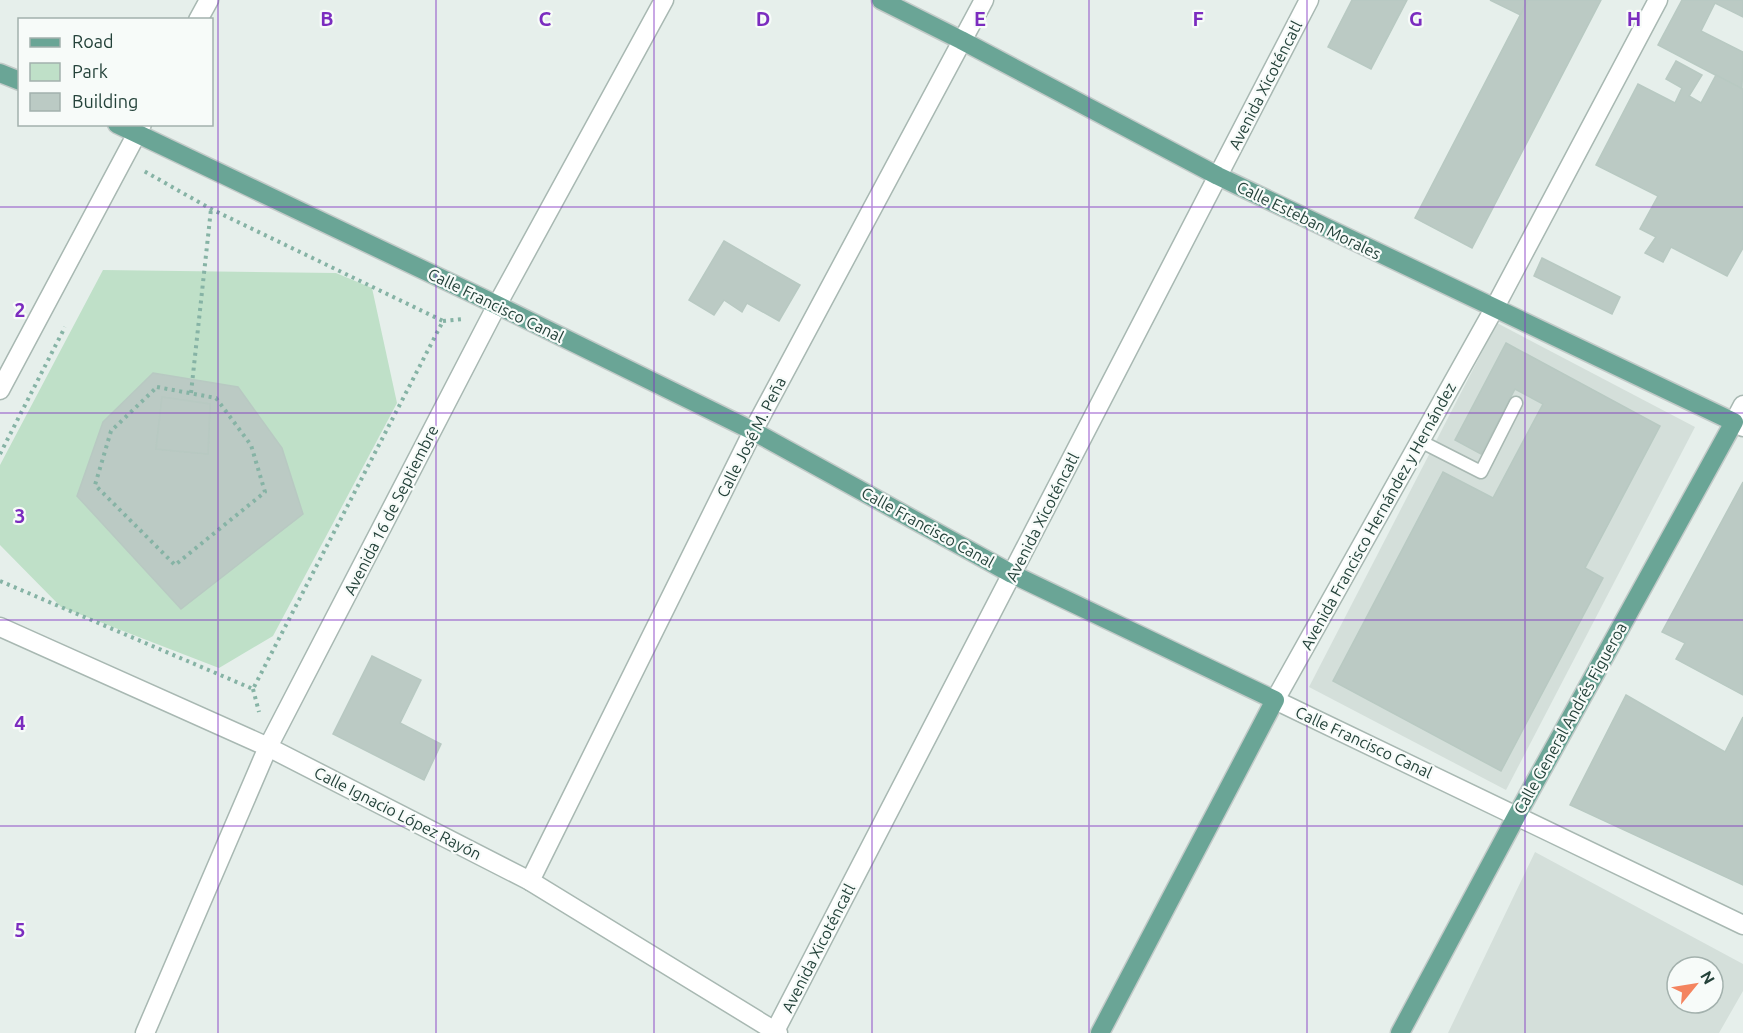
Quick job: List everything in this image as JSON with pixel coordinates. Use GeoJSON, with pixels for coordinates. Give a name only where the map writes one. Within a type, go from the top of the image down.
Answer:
{"type":"FeatureCollection","features":[{"type":"Feature","properties":{"kind":"main road","name":"Calle Esteban Morales"},"geometry":{"type":"LineString","coordinates":[[880,0],[962,40],[1218,177],[1738,425]]}},
{"type":"Feature","properties":{"kind":"main road"},"geometry":{"type":"LineString","coordinates":[[0,73],[18,80]]}},
{"type":"Feature","properties":{"kind":"main road","name":"Calle Francisco Canal"},"geometry":{"type":"LineString","coordinates":[[139,129],[753,431],[1012,574],[1275,700]]}},
{"type":"Feature","properties":{"kind":"main road","name":"Calle General Andrés Figueroa"},"geometry":{"type":"LineString","coordinates":[[1400,1033],[1517,815],[1738,425]]}},
{"type":"Feature","properties":{"kind":"main road","name":"Avenida Francisco Hernández y Hernández"},"geometry":{"type":"LineString","coordinates":[[1100,1033],[1275,700]]}},
{"type":"Feature","properties":{"kind":"street"},"geometry":{"type":"LineString","coordinates":[[199,18],[208,0]]}},
{"type":"Feature","properties":{"kind":"street","name":"Avenida 16 de Septiembre"},"geometry":{"type":"LineString","coordinates":[[145,1033],[268,747],[497,305],[664,0]]}},
{"type":"Feature","properties":{"kind":"street","name":"Calle José M. Peña"},"geometry":{"type":"LineString","coordinates":[[530,881],[753,431],[984,0]]}},
{"type":"Feature","properties":{"kind":"street","name":"Avenida Xicoténcatl"},"geometry":{"type":"LineString","coordinates":[[776,1032],[1309,0]]}},
{"type":"Feature","properties":{"kind":"street","name":"Avenida Francisco Hernández y Hernández"},"geometry":{"type":"LineString","coordinates":[[1275,700],[1494,309],[1658,0]]}},
{"type":"Feature","properties":{"kind":"street"},"geometry":{"type":"LineString","coordinates":[[0,390],[139,129]]}},
{"type":"Feature","properties":{"kind":"street","name":"Calle General Andrés Figueroa"},"geometry":{"type":"LineString","coordinates":[[1738,425],[1743,405]]}},
{"type":"Feature","properties":{"kind":"street","name":"Calle Ignacio López Rayón"},"geometry":{"type":"LineString","coordinates":[[0,627],[268,747],[530,881],[776,1032]]}},
{"type":"Feature","properties":{"kind":"street","name":"Calle Francisco Canal"},"geometry":{"type":"LineString","coordinates":[[1275,700],[1743,925]]}},
{"type":"Feature","properties":{"kind":"lane"},"geometry":{"type":"LineString","coordinates":[[1420,441],[1482,472],[1516,404]]}},
{"type":"Feature","properties":{"kind":"path"},"geometry":{"type":"LineString","coordinates":[[0,581],[253,689],[443,321],[212,209],[144,171],[138,181]]}},
{"type":"Feature","properties":{"kind":"path"},"geometry":{"type":"LineString","coordinates":[[191,393],[212,209]]}},
{"type":"Feature","properties":{"kind":"path"},"geometry":{"type":"LineString","coordinates":[[0,454],[69,318]]}},
{"type":"Feature","properties":{"kind":"path"},"geometry":{"type":"LineString","coordinates":[[157,387],[191,393],[216,398],[251,445],[265,492],[175,565],[95,485],[111,431],[157,387]]}},
{"type":"Feature","properties":{"kind":"shaded area"},"geometry":{"type":"Polygon","coordinates":[[[1497,323],[1695,427],[1506,790],[1309,687],[1497,323]]]}},
{"type":"Feature","properties":{"kind":"shaded area"},"geometry":{"type":"Polygon","coordinates":[[[1535,852],[1743,964],[1743,991],[1719,1033],[1448,1033],[1535,852]]]}},
{"type":"Feature","properties":{"kind":"green space"},"geometry":{"type":"Polygon","coordinates":[[[103,270],[336,273],[372,288],[397,403],[273,636],[219,668],[61,607],[0,545],[0,465],[103,270]],[[153,373],[103,422],[78,496],[303,514],[282,448],[238,387],[153,373]]]}},
{"type":"Feature","properties":{"kind":"building"},"geometry":{"type":"Polygon","coordinates":[[[1352,0],[1407,0],[1371,69],[1328,47],[1352,0]]]}},
{"type":"Feature","properties":{"kind":"building"},"geometry":{"type":"Polygon","coordinates":[[[1490,0],[1580,0],[1563,36],[1490,0]]]}},
{"type":"Feature","properties":{"kind":"building"},"geometry":{"type":"Polygon","coordinates":[[[1528,0],[1601,0],[1472,248],[1415,218],[1528,0]]]}},
{"type":"Feature","properties":{"kind":"building"},"geometry":{"type":"Polygon","coordinates":[[[1682,0],[1743,0],[1743,17],[1715,3],[1701,31],[1743,52],[1742,89],[1658,45],[1682,0]]]}},
{"type":"Feature","properties":{"kind":"building"},"geometry":{"type":"Polygon","coordinates":[[[1676,61],[1702,75],[1689,96],[1701,103],[1716,75],[1743,89],[1743,248],[1727,276],[1671,247],[1663,262],[1645,253],[1656,237],[1640,229],[1658,196],[1596,165],[1638,84],[1675,103],[1682,88],[1666,79],[1676,61]]]}},
{"type":"Feature","properties":{"kind":"building"},"geometry":{"type":"Polygon","coordinates":[[[724,241],[800,285],[779,321],[747,303],[742,312],[724,300],[714,315],[689,300],[724,241]]]}},
{"type":"Feature","properties":{"kind":"building"},"geometry":{"type":"Polygon","coordinates":[[[1542,258],[1620,297],[1612,314],[1534,276],[1542,258]]]}},
{"type":"Feature","properties":{"kind":"building"},"geometry":{"type":"Polygon","coordinates":[[[1506,343],[1660,426],[1585,568],[1603,578],[1501,771],[1333,681],[1443,472],[1493,498],[1543,404],[1515,389],[1481,454],[1455,440],[1506,343]]]}},
{"type":"Feature","properties":{"kind":"building"},"geometry":{"type":"Polygon","coordinates":[[[153,373],[238,387],[282,448],[303,514],[181,609],[77,496],[103,422],[153,373]],[[162,397],[156,449],[208,454],[210,404],[162,397]]]}},
{"type":"Feature","properties":{"kind":"building"},"geometry":{"type":"Polygon","coordinates":[[[162,397],[210,404],[208,454],[156,449],[162,397]]]}},
{"type":"Feature","properties":{"kind":"building"},"geometry":{"type":"Polygon","coordinates":[[[1743,482],[1743,695],[1676,659],[1685,643],[1662,632],[1743,482]]]}},
{"type":"Feature","properties":{"kind":"building"},"geometry":{"type":"Polygon","coordinates":[[[372,656],[421,680],[400,723],[441,744],[424,780],[333,734],[372,656]]]}},
{"type":"Feature","properties":{"kind":"building"},"geometry":{"type":"Polygon","coordinates":[[[1626,695],[1725,752],[1743,717],[1743,885],[1570,805],[1626,695]]]}}]}
